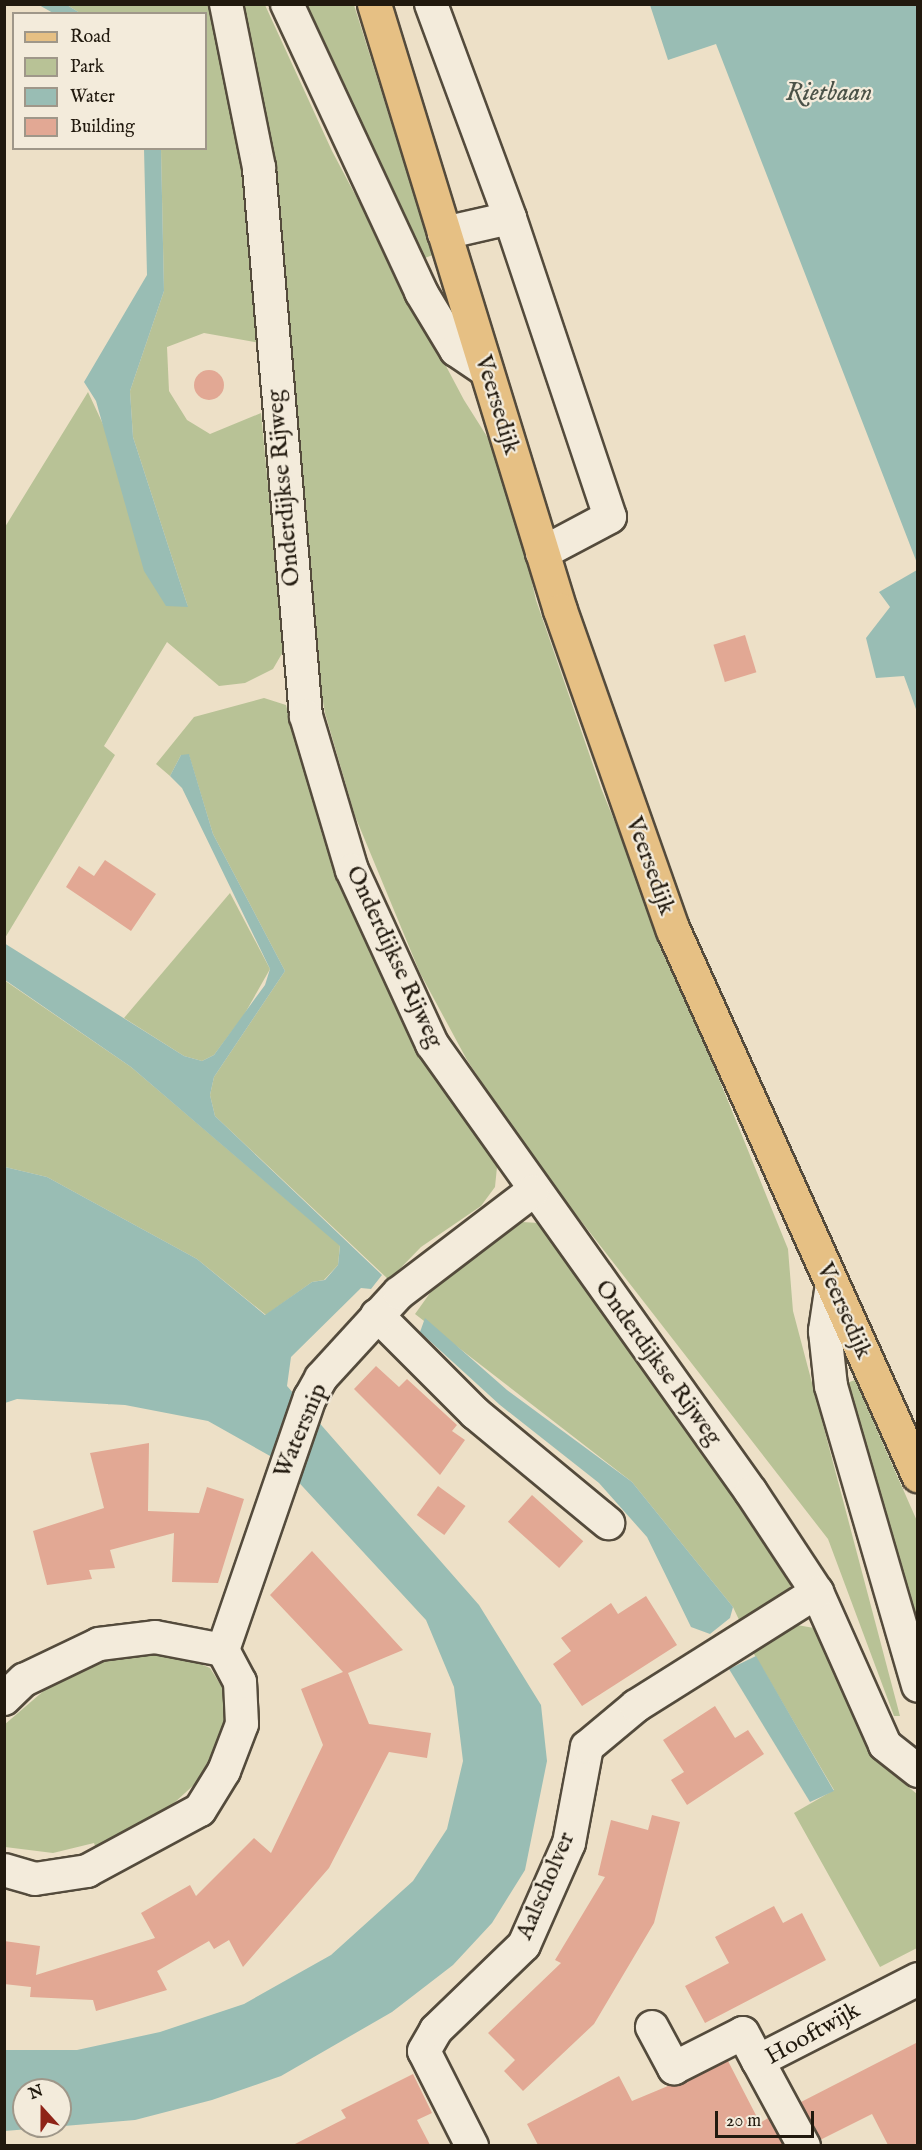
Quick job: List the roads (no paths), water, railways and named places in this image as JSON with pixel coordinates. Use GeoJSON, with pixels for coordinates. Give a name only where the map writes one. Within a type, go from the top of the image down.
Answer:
{"type":"FeatureCollection","features":[{"type":"Feature","properties":{"kind":"main road","name":"Veersedijk"},"geometry":{"type":"LineString","coordinates":[[374,4],[542,553],[673,930],[918,1475]]}},
{"type":"Feature","properties":{"kind":"street","name":"Onderdijkse Rijweg"},"geometry":{"type":"LineString","coordinates":[[226,4],[260,168],[306,716],[352,870],[432,1044],[533,1191],[751,1492],[817,1592],[885,1745],[918,1771]]}},
{"type":"Feature","properties":{"kind":"street"},"geometry":{"type":"LineString","coordinates":[[287,4],[421,292],[456,350],[487,370]]}},
{"type":"Feature","properties":{"kind":"street"},"geometry":{"type":"LineString","coordinates":[[431,4],[510,218],[610,517],[542,553]]}},
{"type":"Feature","properties":{"kind":"street"},"geometry":{"type":"LineString","coordinates":[[444,233],[510,218]]}},
{"type":"Feature","properties":{"kind":"street","name":"Watersnip"},"geometry":{"type":"LineString","coordinates":[[223,1650],[280,1477],[310,1398],[377,1315],[425,1271],[533,1191]]}},
{"type":"Feature","properties":{"kind":"street"},"geometry":{"type":"LineString","coordinates":[[832,1284],[825,1331],[831,1386],[918,1686]]}},
{"type":"Feature","properties":{"kind":"street"},"geometry":{"type":"LineString","coordinates":[[377,1315],[475,1413],[608,1523]]}},
{"type":"Feature","properties":{"kind":"street","name":"Aalscholver"},"geometry":{"type":"LineString","coordinates":[[472,2145],[424,2051],[436,2030],[524,1945],[569,1843],[587,1747],[636,1707],[817,1592]]}},
{"type":"Feature","properties":{"kind":"street"},"geometry":{"type":"LineString","coordinates":[[4,1700],[24,1680],[99,1644],[155,1636],[223,1650],[240,1682],[242,1724],[224,1771],[200,1810],[87,1871],[35,1879],[4,1870]]}},
{"type":"Feature","properties":{"kind":"street","name":"Hooftwijk"},"geometry":{"type":"LineString","coordinates":[[804,2145],[758,2061],[918,1979]]}},
{"type":"Feature","properties":{"kind":"street"},"geometry":{"type":"LineString","coordinates":[[652,2027],[674,2068],[743,2032],[758,2061]]}},
{"type":"Feature","properties":{"kind":"water"},"geometry":{"type":"Polygon","coordinates":[[[39,5],[67,5],[78,12],[51,12],[39,5]]]}},
{"type":"Feature","properties":{"kind":"water","name":"Rietbaan"},"geometry":{"type":"Polygon","coordinates":[[[650,5],[917,5],[917,563],[716,44],[668,60],[650,5]]]}},
{"type":"Feature","properties":{"kind":"water"},"geometry":{"type":"Polygon","coordinates":[[[144,150],[161,150],[164,291],[130,391],[133,437],[188,607],[166,606],[144,571],[96,401],[84,382],[147,275],[144,150]]]}},
{"type":"Feature","properties":{"kind":"water"},"geometry":{"type":"Polygon","coordinates":[[[917,570],[917,712],[904,676],[876,678],[866,638],[890,607],[879,592],[917,570]]]}},
{"type":"Feature","properties":{"kind":"water"},"geometry":{"type":"Polygon","coordinates":[[[189,754],[213,834],[285,971],[214,1077],[210,1095],[215,1116],[382,1275],[371,1289],[361,1288],[291,1357],[287,1386],[479,1605],[541,1705],[547,1761],[525,1870],[492,1923],[453,1965],[392,2012],[281,2076],[212,2100],[135,2120],[72,2125],[72,2078],[12,2078],[12,2130],[5,2131],[5,2050],[77,2050],[160,2032],[244,2004],[331,1955],[413,1881],[447,1829],[463,1761],[454,1687],[426,1620],[279,1461],[208,1421],[125,1405],[17,1399],[5,1403],[5,1167],[47,1177],[197,1259],[265,1315],[312,1282],[325,1280],[338,1265],[340,1246],[131,1067],[5,980],[4,943],[184,1056],[202,1061],[214,1055],[265,985],[270,969],[182,788],[170,776],[181,755],[189,754]]]}},
{"type":"Feature","properties":{"kind":"water"},"geometry":{"type":"Polygon","coordinates":[[[425,1318],[507,1390],[632,1482],[733,1607],[730,1618],[710,1634],[691,1627],[647,1537],[599,1483],[500,1405],[420,1332],[425,1318]]]}},
{"type":"Feature","properties":{"kind":"water"},"geometry":{"type":"Polygon","coordinates":[[[756,1656],[834,1791],[810,1802],[729,1669],[756,1656]]]}}]}
